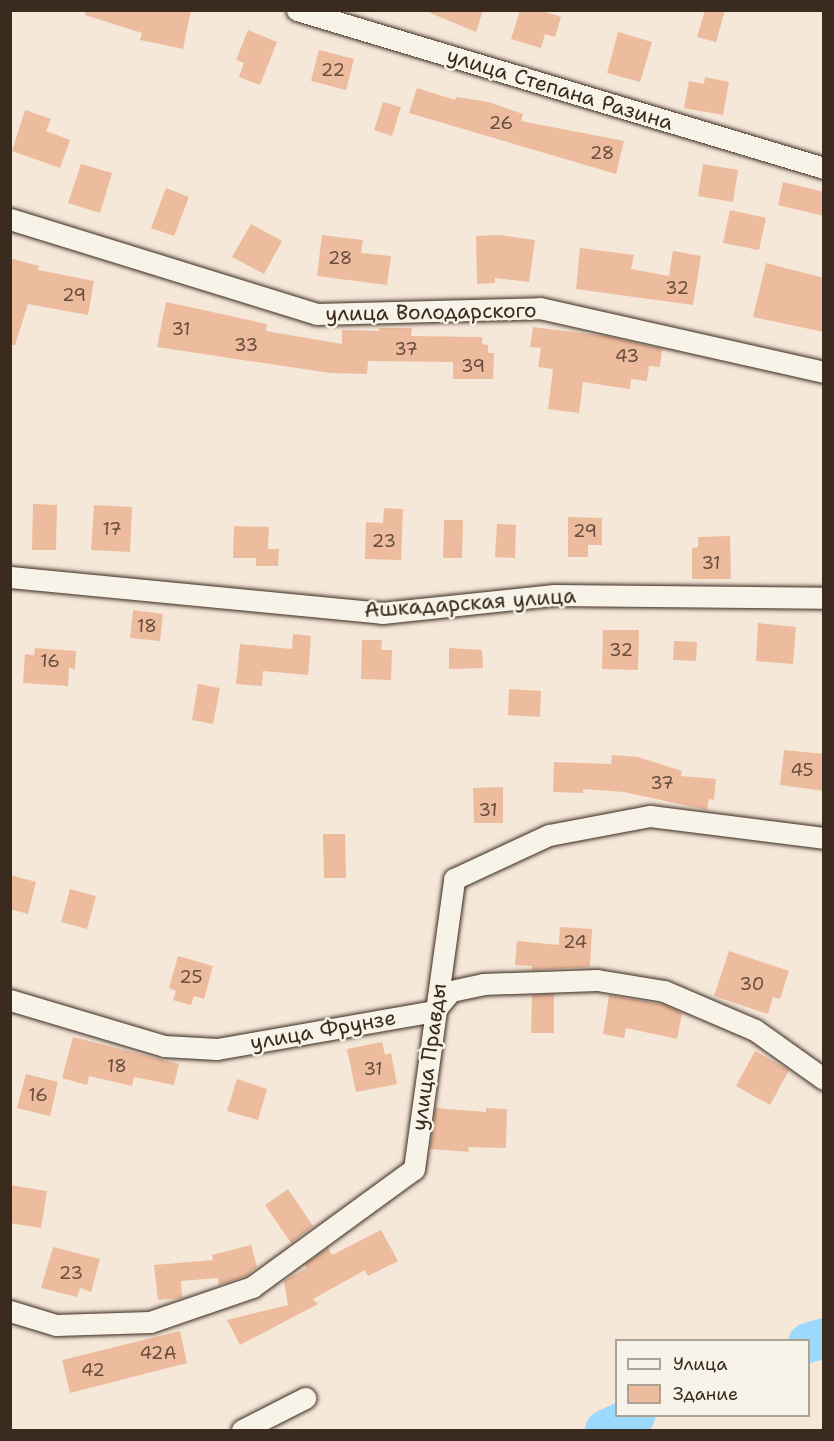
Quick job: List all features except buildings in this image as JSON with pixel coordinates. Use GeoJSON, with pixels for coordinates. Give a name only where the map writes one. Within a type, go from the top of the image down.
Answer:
{"type":"FeatureCollection","features":[{"type":"Feature","properties":{"kind":"street","name":"улица Степана Разина"},"geometry":{"type":"LineString","coordinates":[[297,10],[824,168]]}},
{"type":"Feature","properties":{"kind":"street","name":"улица Володарского"},"geometry":{"type":"LineString","coordinates":[[10,219],[317,314],[540,308],[824,372]]}},
{"type":"Feature","properties":{"kind":"street","name":"Ашкадарская улица"},"geometry":{"type":"LineString","coordinates":[[10,577],[382,613],[554,595],[824,598]]}},
{"type":"Feature","properties":{"kind":"street","name":"улица Правды"},"geometry":{"type":"LineString","coordinates":[[10,1311],[56,1325],[150,1322],[252,1287],[414,1169],[454,879],[549,835],[650,816],[824,838]]}},
{"type":"Feature","properties":{"kind":"street"},"geometry":{"type":"LineString","coordinates":[[434,1011],[451,991],[483,984],[597,980],[664,991],[755,1030],[824,1080]]}},
{"type":"Feature","properties":{"kind":"street","name":"улица Фрунзе"},"geometry":{"type":"LineString","coordinates":[[10,1000],[164,1046],[217,1049],[434,1011]]}},
{"type":"Feature","properties":{"kind":"street"},"geometry":{"type":"LineString","coordinates":[[242,1431],[305,1398]]}},
{"type":"Feature","properties":{"kind":"waterway"},"geometry":{"type":"LineString","coordinates":[[810,1342],[824,1338]]}},
{"type":"Feature","properties":{"kind":"waterway"},"geometry":{"type":"LineString","coordinates":[[605,1430],[633,1417]]}}]}
